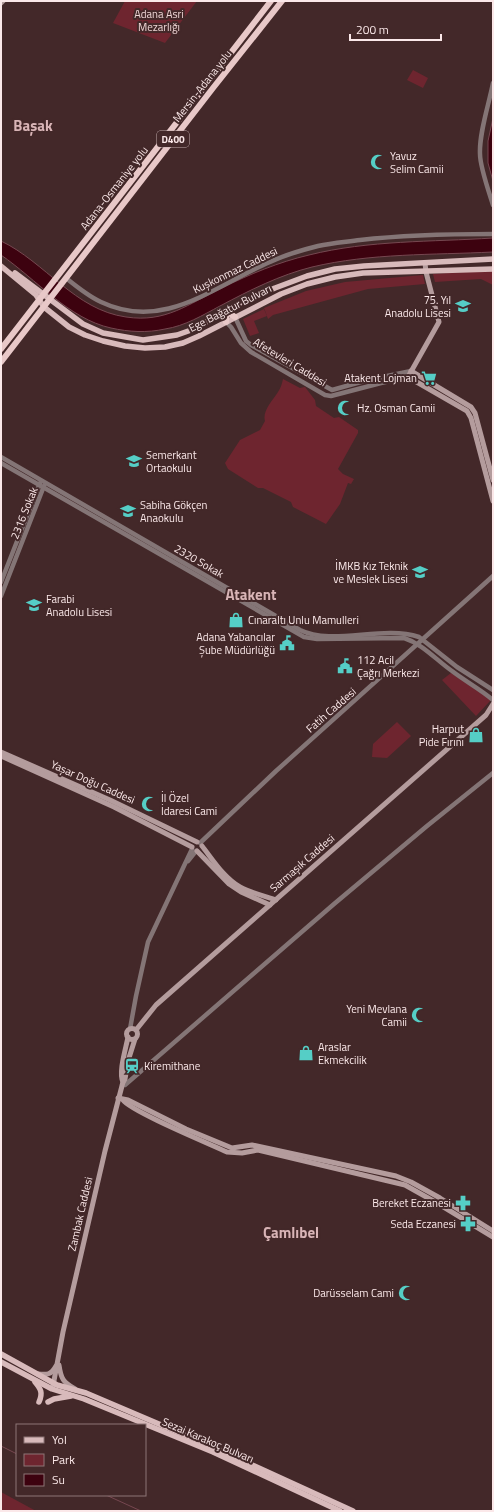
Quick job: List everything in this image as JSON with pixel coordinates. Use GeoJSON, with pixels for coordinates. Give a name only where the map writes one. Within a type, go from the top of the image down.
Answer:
{"type":"FeatureCollection","features":[{"type":"Feature","properties":{"kind":"highway","name":"Adana-Osmaniye yolu"},"geometry":{"type":"LineString","coordinates":[[1,362],[44,307],[47,296],[59,275],[271,1]]}},
{"type":"Feature","properties":{"kind":"highway","name":"Mersin-Adana yolu"},"geometry":{"type":"LineString","coordinates":[[66,278],[282,1]]}},
{"type":"Feature","properties":{"kind":"highway","name":"Adana-Osmaniye yolu"},"geometry":{"type":"LineString","coordinates":[[1,349],[39,301],[47,296],[66,278]]}},
{"type":"Feature","properties":{"kind":"highway"},"geometry":{"type":"LineString","coordinates":[[226,311],[235,317]]}},
{"type":"Feature","properties":{"kind":"highway"},"geometry":{"type":"LineString","coordinates":[[226,311],[226,322]]}},
{"type":"Feature","properties":{"kind":"main road","name":"Ege Bağatur Bulvarı"},"geometry":{"type":"LineString","coordinates":[[1,262],[83,324],[103,333],[143,340],[177,335],[194,329],[226,311],[275,288],[307,276],[328,271],[364,266],[493,259]]}},
{"type":"Feature","properties":{"kind":"main road"},"geometry":{"type":"LineString","coordinates":[[425,263],[439,322],[408,377],[467,411],[471,418],[493,501]]}},
{"type":"Feature","properties":{"kind":"main road","name":"Ege Bağatur Bulvarı"},"geometry":{"type":"LineString","coordinates":[[1,266],[36,295],[44,307],[69,327],[85,335],[110,343],[145,348],[165,347],[183,343],[281,294],[307,284],[335,277],[363,274],[493,269]]}},
{"type":"Feature","properties":{"kind":"main road"},"geometry":{"type":"LineString","coordinates":[[411,371],[471,407],[475,413],[493,480]]}},
{"type":"Feature","properties":{"kind":"main road"},"geometry":{"type":"LineString","coordinates":[[486,715],[493,704]]}},
{"type":"Feature","properties":{"kind":"main road"},"geometry":{"type":"LineString","coordinates":[[486,715],[493,712]]}},
{"type":"Feature","properties":{"kind":"main road","name":"Sarmaşık Caddesi"},"geometry":{"type":"LineString","coordinates":[[136,1030],[156,1005],[486,715]]}},
{"type":"Feature","properties":{"kind":"main road","name":"Yaşar Doğu Caddesi"},"geometry":{"type":"LineString","coordinates":[[1,752],[110,800],[200,843],[226,876],[239,886],[250,892],[276,900]]}},
{"type":"Feature","properties":{"kind":"main road","name":"Yaşar Doğu Caddesi"},"geometry":{"type":"LineString","coordinates":[[1,756],[114,807],[194,850],[229,884],[241,892],[270,906]]}},
{"type":"Feature","properties":{"kind":"main road"},"geometry":{"type":"LineString","coordinates":[[193,843],[200,843],[201,850],[194,850],[193,843]]}},
{"type":"Feature","properties":{"kind":"main road"},"geometry":{"type":"LineString","coordinates":[[133,1028],[136,1030],[138,1035],[135,1039],[128,1037],[127,1034],[130,1029],[133,1028]]}},
{"type":"Feature","properties":{"kind":"main road","name":"Zambak Caddesi"},"geometry":{"type":"LineString","coordinates":[[54,1387],[63,1332],[83,1244],[121,1099],[121,1072],[128,1037]]}},
{"type":"Feature","properties":{"kind":"main road","name":"Zambak Caddesi"},"geometry":{"type":"LineString","coordinates":[[122,1084],[125,1079],[128,1061],[135,1039]]}},
{"type":"Feature","properties":{"kind":"main road"},"geometry":{"type":"LineString","coordinates":[[121,1099],[128,1100],[186,1129],[232,1148],[258,1146],[396,1176],[411,1182],[440,1198],[493,1231]]}},
{"type":"Feature","properties":{"kind":"main road"},"geometry":{"type":"LineString","coordinates":[[121,1099],[126,1104],[144,1114],[228,1152],[242,1153],[258,1150],[389,1180],[404,1185],[437,1202],[493,1237]]}},
{"type":"Feature","properties":{"kind":"main road"},"geometry":{"type":"LineString","coordinates":[[1,1354],[35,1373],[54,1387],[77,1390]]}},
{"type":"Feature","properties":{"kind":"main road","name":"Sezai Karakoç Bulvarı"},"geometry":{"type":"LineString","coordinates":[[1,1362],[34,1380],[54,1387],[71,1396],[84,1399],[145,1424]]}},
{"type":"Feature","properties":{"kind":"main road"},"geometry":{"type":"LineString","coordinates":[[35,1373],[46,1375],[50,1374],[58,1364]]}},
{"type":"Feature","properties":{"kind":"main road"},"geometry":{"type":"LineString","coordinates":[[58,1364],[60,1374],[64,1381],[77,1390],[217,1448],[354,1511]]}},
{"type":"Feature","properties":{"kind":"main road"},"geometry":{"type":"LineString","coordinates":[[34,1380],[41,1391],[42,1396],[39,1402]]}},
{"type":"Feature","properties":{"kind":"main road"},"geometry":{"type":"LineString","coordinates":[[48,1402],[54,1399],[71,1396]]}},
{"type":"Feature","properties":{"kind":"main road","name":"Sezai Karakoç Bulvarı"},"geometry":{"type":"LineString","coordinates":[[146,1424],[213,1452],[340,1511]]}},
{"type":"Feature","properties":{"kind":"street"},"geometry":{"type":"LineString","coordinates":[[493,83],[483,126],[480,154],[487,187],[493,206]]}},
{"type":"Feature","properties":{"kind":"street","name":"Kuşkonmaz Caddesi"},"geometry":{"type":"LineString","coordinates":[[66,278],[101,302],[134,312],[151,313],[174,308],[196,300],[270,262],[320,246],[381,238],[493,234]]}},
{"type":"Feature","properties":{"kind":"street","name":"Afetevleri Caddesi"},"geometry":{"type":"LineString","coordinates":[[235,317],[246,341],[251,345],[332,390],[411,371]]}},
{"type":"Feature","properties":{"kind":"street","name":"Afetevleri Caddesi"},"geometry":{"type":"LineString","coordinates":[[226,322],[241,342],[251,352],[325,395],[336,395],[408,377]]}},
{"type":"Feature","properties":{"kind":"street","name":"2320 Sokak"},"geometry":{"type":"LineString","coordinates":[[1,457],[42,484],[304,637],[317,639],[404,638],[420,642]]}},
{"type":"Feature","properties":{"kind":"street","name":"2320 Sokak"},"geometry":{"type":"LineString","coordinates":[[1,463],[42,484]]}},
{"type":"Feature","properties":{"kind":"street","name":"2316 Sokak"},"geometry":{"type":"LineString","coordinates":[[1,582],[42,484]]}},
{"type":"Feature","properties":{"kind":"street","name":"2316 Sokak"},"geometry":{"type":"LineString","coordinates":[[1,596],[42,484]]}},
{"type":"Feature","properties":{"kind":"street","name":"Fatih Caddesi"},"geometry":{"type":"LineString","coordinates":[[200,843],[276,771],[493,576]]}},
{"type":"Feature","properties":{"kind":"street"},"geometry":{"type":"LineString","coordinates":[[420,642],[493,690]]}},
{"type":"Feature","properties":{"kind":"street"},"geometry":{"type":"LineString","coordinates":[[420,642],[451,671],[493,700]]}},
{"type":"Feature","properties":{"kind":"street"},"geometry":{"type":"LineString","coordinates":[[122,1084],[125,1085],[334,904],[493,773]]}},
{"type":"Feature","properties":{"kind":"street"},"geometry":{"type":"LineString","coordinates":[[130,1029],[137,989],[148,942],[184,867],[194,850]]}},
{"type":"Feature","properties":{"kind":"green space","name":"Adana Asri Mezarlığı"},"geometry":{"type":"Polygon","coordinates":[[[125,1],[197,1],[165,43],[113,23],[125,1]]]}},
{"type":"Feature","properties":{"kind":"green space"},"geometry":{"type":"Polygon","coordinates":[[[413,70],[428,78],[423,88],[407,80],[413,70]]]}},
{"type":"Feature","properties":{"kind":"green space"},"geometry":{"type":"Polygon","coordinates":[[[493,270],[493,285],[481,279],[435,282],[433,274],[493,270]]]}},
{"type":"Feature","properties":{"kind":"green space"},"geometry":{"type":"Polygon","coordinates":[[[423,275],[425,284],[368,289],[273,315],[268,319],[264,308],[306,291],[345,282],[423,275]]]}},
{"type":"Feature","properties":{"kind":"green space"},"geometry":{"type":"Polygon","coordinates":[[[264,309],[267,316],[254,321],[259,333],[250,336],[243,319],[264,309]]]}},
{"type":"Feature","properties":{"kind":"green space"},"geometry":{"type":"Polygon","coordinates":[[[283,379],[300,388],[305,387],[315,400],[316,406],[334,418],[339,417],[358,430],[358,433],[338,469],[343,474],[354,479],[351,484],[348,483],[340,504],[326,524],[293,507],[291,502],[263,488],[258,488],[228,469],[225,463],[240,440],[260,430],[265,421],[264,417],[266,410],[279,390],[283,379]]]}},
{"type":"Feature","properties":{"kind":"green space"},"geometry":{"type":"Polygon","coordinates":[[[451,673],[491,700],[476,716],[442,680],[451,673]]]}},
{"type":"Feature","properties":{"kind":"green space"},"geometry":{"type":"Polygon","coordinates":[[[397,722],[411,736],[387,758],[372,757],[373,744],[397,722]]]}},
{"type":"Feature","properties":{"kind":"green space"},"geometry":{"type":"Polygon","coordinates":[[[1,1492],[36,1511],[1,1511],[1,1492]]]}},
{"type":"Feature","properties":{"kind":"water"},"geometry":{"type":"Polygon","coordinates":[[[493,118],[493,181],[488,163],[488,141],[493,118]]]}},
{"type":"Feature","properties":{"kind":"water"},"geometry":{"type":"Polygon","coordinates":[[[493,238],[493,252],[425,254],[357,259],[334,262],[300,270],[243,294],[187,323],[172,328],[145,331],[131,331],[111,328],[81,316],[53,297],[1,255],[1,241],[17,250],[91,305],[108,313],[140,318],[165,315],[176,311],[254,273],[309,255],[332,250],[378,244],[493,238]]]}},
{"type":"Feature","properties":{"kind":"waterway"},"geometry":{"type":"LineString","coordinates":[[1,1446],[16,1454]]}},
{"type":"Feature","properties":{"kind":"waterway"},"geometry":{"type":"LineString","coordinates":[[108,1496],[141,1511]]}},
{"type":"Feature","properties":{"kind":"place","name":"Yavuz Selim Camii"},"geometry":{"type":"Point","coordinates":[378,162]}},
{"type":"Feature","properties":{"kind":"place","name":"75. Yıl Anadolu Lisesi"},"geometry":{"type":"Point","coordinates":[463,306]}},
{"type":"Feature","properties":{"kind":"place","name":"Atakent Lojman"},"geometry":{"type":"Point","coordinates":[429,378]}},
{"type":"Feature","properties":{"kind":"place","name":"Hz. Osman Camii"},"geometry":{"type":"Point","coordinates":[345,408]}},
{"type":"Feature","properties":{"kind":"place","name":"Semerkant Ortaokulu"},"geometry":{"type":"Point","coordinates":[134,461]}},
{"type":"Feature","properties":{"kind":"place","name":"Sabiha Gökçen Anaokulu"},"geometry":{"type":"Point","coordinates":[128,511]}},
{"type":"Feature","properties":{"kind":"place","name":"İMKB Kız Teknik ve Meslek Lisesi"},"geometry":{"type":"Point","coordinates":[420,572]}},
{"type":"Feature","properties":{"kind":"place","name":"Farabi Anadolu Lisesi"},"geometry":{"type":"Point","coordinates":[34,605]}},
{"type":"Feature","properties":{"kind":"place","name":"Cınaraltı Unlu Mamulleri"},"geometry":{"type":"Point","coordinates":[236,620]}},
{"type":"Feature","properties":{"kind":"place","name":"Adana Yabancılar Şube Müdürlüğü"},"geometry":{"type":"Point","coordinates":[287,643]}},
{"type":"Feature","properties":{"kind":"place","name":"112 Acil Çağrı Merkezi"},"geometry":{"type":"Point","coordinates":[345,666]}},
{"type":"Feature","properties":{"kind":"place","name":"Harput Pide Fırını"},"geometry":{"type":"Point","coordinates":[476,735]}},
{"type":"Feature","properties":{"kind":"place","name":"İl Özel İdaresi Cami"},"geometry":{"type":"Point","coordinates":[149,804]}},
{"type":"Feature","properties":{"kind":"place","name":"Yeni Mevlana Camii"},"geometry":{"type":"Point","coordinates":[419,1015]}},
{"type":"Feature","properties":{"kind":"place","name":"Araslar Ekmekcilik"},"geometry":{"type":"Point","coordinates":[306,1053]}},
{"type":"Feature","properties":{"kind":"place","name":"Kiremithane"},"geometry":{"type":"Point","coordinates":[132,1066]}},
{"type":"Feature","properties":{"kind":"place","name":"Bereket Eczanesi"},"geometry":{"type":"Point","coordinates":[463,1203]}},
{"type":"Feature","properties":{"kind":"place","name":"Seda Eczanesi"},"geometry":{"type":"Point","coordinates":[468,1224]}},
{"type":"Feature","properties":{"kind":"place","name":"Darüsselam Cami"},"geometry":{"type":"Point","coordinates":[406,1293]}},
{"type":"Feature","properties":{"kind":"district","name":"Başak"},"geometry":{"type":"Point","coordinates":[33,126]}},
{"type":"Feature","properties":{"kind":"district","name":"Atakent"},"geometry":{"type":"Point","coordinates":[251,595]}},
{"type":"Feature","properties":{"kind":"district","name":"Çamlıbel"},"geometry":{"type":"Point","coordinates":[291,1233]}}]}
